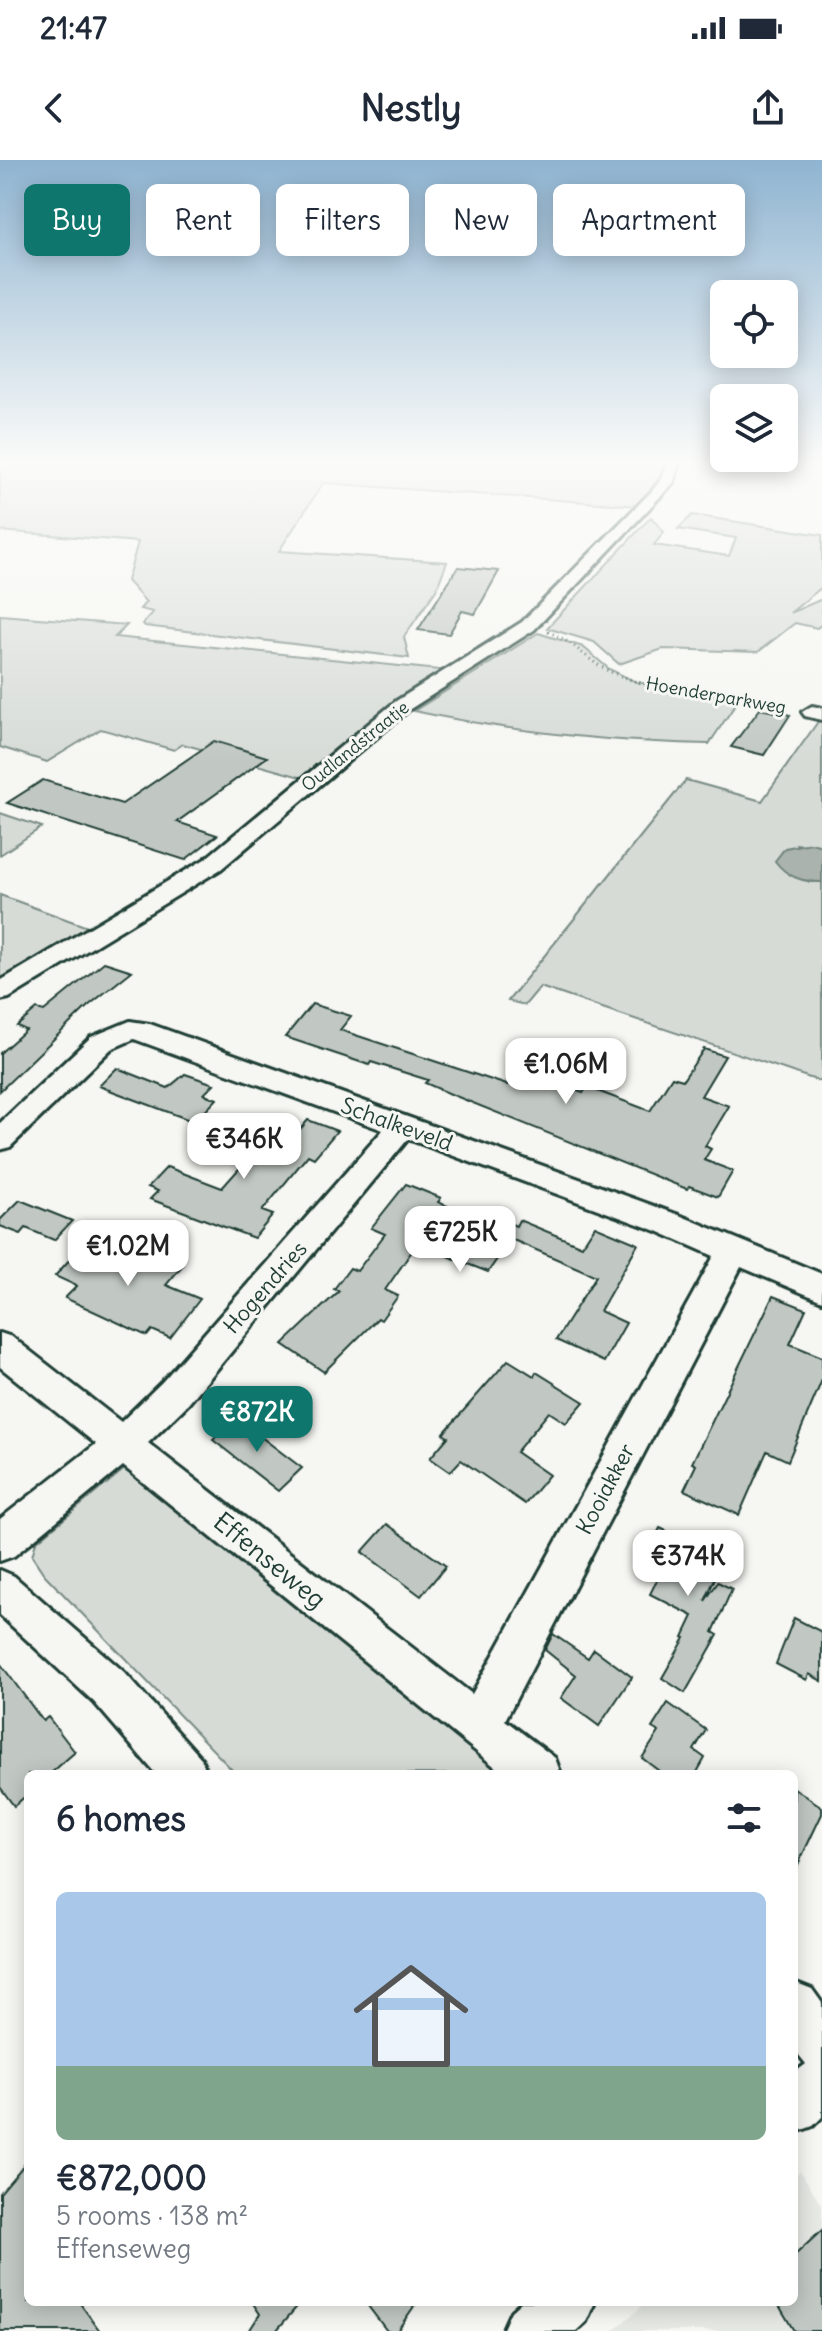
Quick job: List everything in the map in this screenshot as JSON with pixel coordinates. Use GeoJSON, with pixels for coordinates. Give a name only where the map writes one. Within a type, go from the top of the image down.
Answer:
{"type":"FeatureCollection","features":[{"type":"Feature","properties":{"kind":"street","name":"Oudlandstraatje"},"geometry":{"type":"LineString","coordinates":[[0,992],[213,864],[403,705],[528,626],[591,561]]}},
{"type":"Feature","properties":{"kind":"street","name":"Schalkeveld"},"geometry":{"type":"LineString","coordinates":[[0,1140],[101,1043],[130,1030],[140,1030],[668,1223],[822,1288]]}},
{"type":"Feature","properties":{"kind":"street","name":"Hogendries"},"geometry":{"type":"LineString","coordinates":[[0,1543],[124,1443],[175,1393],[403,1126]]}},
{"type":"Feature","properties":{"kind":"street","name":"Kooiakker"},"geometry":{"type":"LineString","coordinates":[[478,1727],[733,1251]]}},
{"type":"Feature","properties":{"kind":"street","name":"Effenseweg"},"geometry":{"type":"LineString","coordinates":[[0,1347],[534,1770]]}},
{"type":"Feature","properties":{"kind":"street"},"geometry":{"type":"LineString","coordinates":[[0,1589],[109,1687],[182,1770]]}},
{"type":"Feature","properties":{"kind":"street"},"geometry":{"type":"LineString","coordinates":[[798,2012],[822,2045]]}},
{"type":"Feature","properties":{"kind":"street"},"geometry":{"type":"LineString","coordinates":[[798,2104],[822,2083]]}},
{"type":"Feature","properties":{"kind":"path","name":"Hoenderparkweg"},"geometry":{"type":"LineString","coordinates":[[528,626],[557,634],[580,647],[608,671],[642,683],[817,713]]}},
{"type":"Feature","properties":{"kind":"shaded area"},"geometry":{"type":"Polygon","coordinates":[[[133,561],[447,562],[436,590],[404,637],[409,658],[145,626],[143,624],[153,612],[140,609],[146,602],[127,581],[133,561]]]}},
{"type":"Feature","properties":{"kind":"shaded area"},"geometry":{"type":"Polygon","coordinates":[[[609,561],[822,561],[822,587],[790,613],[822,599],[822,624],[817,628],[795,623],[758,652],[663,649],[619,664],[594,642],[547,628],[609,561]]]}},
{"type":"Feature","properties":{"kind":"shaded area"},"geometry":{"type":"Polygon","coordinates":[[[0,615],[127,625],[115,637],[449,671],[307,779],[183,744],[174,750],[101,729],[47,762],[0,747],[0,615]]]}},
{"type":"Feature","properties":{"kind":"shaded area"},"geometry":{"type":"Polygon","coordinates":[[[538,633],[583,647],[609,669],[636,682],[739,699],[709,744],[561,735],[414,711],[538,633]]]}},
{"type":"Feature","properties":{"kind":"shaded area"},"geometry":{"type":"Polygon","coordinates":[[[822,716],[822,846],[796,844],[809,882],[822,882],[822,1082],[540,987],[525,1005],[508,1001],[686,780],[762,801],[822,716]]]}},
{"type":"Feature","properties":{"kind":"shaded area"},"geometry":{"type":"Polygon","coordinates":[[[0,813],[42,827],[0,855],[0,813]]]}},
{"type":"Feature","properties":{"kind":"shaded area"},"geometry":{"type":"Polygon","coordinates":[[[811,843],[822,846],[822,882],[796,878],[775,861],[785,848],[811,843]]]}},
{"type":"Feature","properties":{"kind":"shaded area"},"geometry":{"type":"Polygon","coordinates":[[[0,895],[93,929],[0,985],[0,895]]]}},
{"type":"Feature","properties":{"kind":"shaded area"},"geometry":{"type":"Polygon","coordinates":[[[127,1467],[500,1770],[232,1770],[44,1574],[32,1556],[36,1542],[127,1467]]]}},
{"type":"Feature","properties":{"kind":"shaded area"},"geometry":{"type":"Polygon","coordinates":[[[800,2171],[822,2205],[822,2331],[613,2331],[642,2306],[798,2306],[800,2171]]]}},
{"type":"Feature","properties":{"kind":"building"},"geometry":{"type":"Polygon","coordinates":[[[458,567],[499,571],[475,614],[462,611],[449,634],[418,630],[458,567]]]}},
{"type":"Feature","properties":{"kind":"building"},"geometry":{"type":"Polygon","coordinates":[[[760,709],[790,715],[764,755],[731,747],[760,709]]]}},
{"type":"Feature","properties":{"kind":"building"},"geometry":{"type":"Polygon","coordinates":[[[214,741],[267,757],[177,822],[217,835],[185,860],[7,803],[43,780],[122,804],[214,741]]]}},
{"type":"Feature","properties":{"kind":"building"},"geometry":{"type":"Polygon","coordinates":[[[104,962],[132,971],[88,1006],[0,1091],[0,1053],[26,1030],[17,1026],[37,1009],[44,1011],[104,962]]]}},
{"type":"Feature","properties":{"kind":"building"},"geometry":{"type":"Polygon","coordinates":[[[312,1004],[351,1016],[340,1030],[507,1085],[519,1069],[583,1093],[587,1087],[650,1111],[672,1077],[683,1080],[704,1049],[725,1056],[701,1096],[729,1106],[705,1146],[711,1149],[704,1160],[733,1171],[718,1197],[689,1186],[687,1189],[425,1083],[428,1080],[371,1062],[369,1065],[285,1037],[312,1004]]]}},
{"type":"Feature","properties":{"kind":"building"},"geometry":{"type":"Polygon","coordinates":[[[117,1068],[168,1088],[185,1074],[214,1084],[204,1094],[217,1099],[195,1122],[99,1086],[117,1068]]]}},
{"type":"Feature","properties":{"kind":"building"},"geometry":{"type":"Polygon","coordinates":[[[308,1120],[337,1131],[314,1158],[308,1155],[262,1211],[273,1215],[254,1238],[150,1199],[158,1191],[148,1187],[167,1167],[222,1188],[254,1152],[241,1147],[257,1129],[278,1138],[296,1134],[308,1120]]]}},
{"type":"Feature","properties":{"kind":"building"},"geometry":{"type":"Polygon","coordinates":[[[406,1184],[441,1198],[438,1202],[491,1225],[497,1218],[516,1226],[519,1220],[582,1246],[595,1226],[638,1244],[600,1311],[626,1323],[604,1362],[556,1340],[596,1276],[511,1239],[488,1272],[417,1244],[385,1290],[398,1296],[381,1320],[378,1318],[324,1372],[283,1344],[339,1291],[334,1289],[350,1268],[357,1271],[385,1234],[371,1228],[406,1184]]]}},
{"type":"Feature","properties":{"kind":"building"},"geometry":{"type":"Polygon","coordinates":[[[20,1200],[72,1221],[54,1240],[26,1228],[21,1234],[0,1226],[0,1220],[20,1200]]]}},
{"type":"Feature","properties":{"kind":"building"},"geometry":{"type":"Polygon","coordinates":[[[118,1240],[182,1266],[166,1285],[200,1299],[170,1338],[152,1330],[147,1336],[65,1298],[77,1286],[55,1276],[86,1241],[108,1251],[118,1240]]]}},
{"type":"Feature","properties":{"kind":"building"},"geometry":{"type":"Polygon","coordinates":[[[773,1296],[806,1309],[790,1344],[822,1357],[822,1380],[788,1461],[767,1451],[739,1515],[684,1490],[696,1465],[692,1463],[773,1296]]]}},
{"type":"Feature","properties":{"kind":"building"},"geometry":{"type":"Polygon","coordinates":[[[508,1360],[534,1376],[536,1372],[584,1402],[566,1423],[549,1412],[516,1452],[549,1475],[525,1504],[461,1460],[450,1472],[430,1458],[448,1437],[443,1434],[508,1360]]]}},
{"type":"Feature","properties":{"kind":"building"},"geometry":{"type":"Polygon","coordinates":[[[236,1418],[302,1468],[278,1491],[213,1440],[236,1418]]]}},
{"type":"Feature","properties":{"kind":"building"},"geometry":{"type":"Polygon","coordinates":[[[387,1524],[446,1566],[421,1596],[362,1552],[387,1524]]]}},
{"type":"Feature","properties":{"kind":"building"},"geometry":{"type":"Polygon","coordinates":[[[660,1528],[724,1558],[705,1601],[718,1582],[732,1589],[713,1632],[718,1635],[685,1693],[662,1678],[685,1638],[693,1616],[650,1594],[658,1578],[640,1568],[660,1528]]]}},
{"type":"Feature","properties":{"kind":"building"},"geometry":{"type":"Polygon","coordinates":[[[794,1618],[822,1632],[822,1681],[809,1674],[807,1680],[776,1664],[794,1618]]]}},
{"type":"Feature","properties":{"kind":"building"},"geometry":{"type":"Polygon","coordinates":[[[553,1634],[588,1658],[594,1649],[632,1677],[599,1726],[561,1698],[576,1675],[545,1650],[553,1634]]]}},
{"type":"Feature","properties":{"kind":"building"},"geometry":{"type":"Polygon","coordinates":[[[0,1663],[43,1721],[48,1717],[75,1752],[55,1770],[24,1770],[24,1797],[14,1806],[0,1787],[0,1663]]]}},
{"type":"Feature","properties":{"kind":"building"},"geometry":{"type":"Polygon","coordinates":[[[668,1703],[706,1730],[694,1750],[705,1758],[698,1770],[658,1770],[642,1758],[659,1732],[652,1728],[668,1703]]]}},
{"type":"Feature","properties":{"kind":"building"},"geometry":{"type":"Polygon","coordinates":[[[798,1791],[822,1807],[822,1814],[798,1865],[798,1791]]]}},
{"type":"Feature","properties":{"kind":"building"},"geometry":{"type":"Polygon","coordinates":[[[24,2165],[24,2306],[82,2306],[100,2331],[0,2331],[0,2193],[24,2165]]]}},
{"type":"Feature","properties":{"kind":"building"},"geometry":{"type":"Polygon","coordinates":[[[822,2230],[822,2331],[794,2331],[779,2306],[798,2306],[798,2252],[822,2230]]]}},
{"type":"Feature","properties":{"kind":"building"},"geometry":{"type":"Polygon","coordinates":[[[255,2306],[298,2306],[276,2331],[249,2331],[260,2314],[255,2306]]]}},
{"type":"Feature","properties":{"kind":"building"},"geometry":{"type":"Polygon","coordinates":[[[368,2306],[414,2306],[397,2331],[387,2331],[368,2306]]]}}]}
